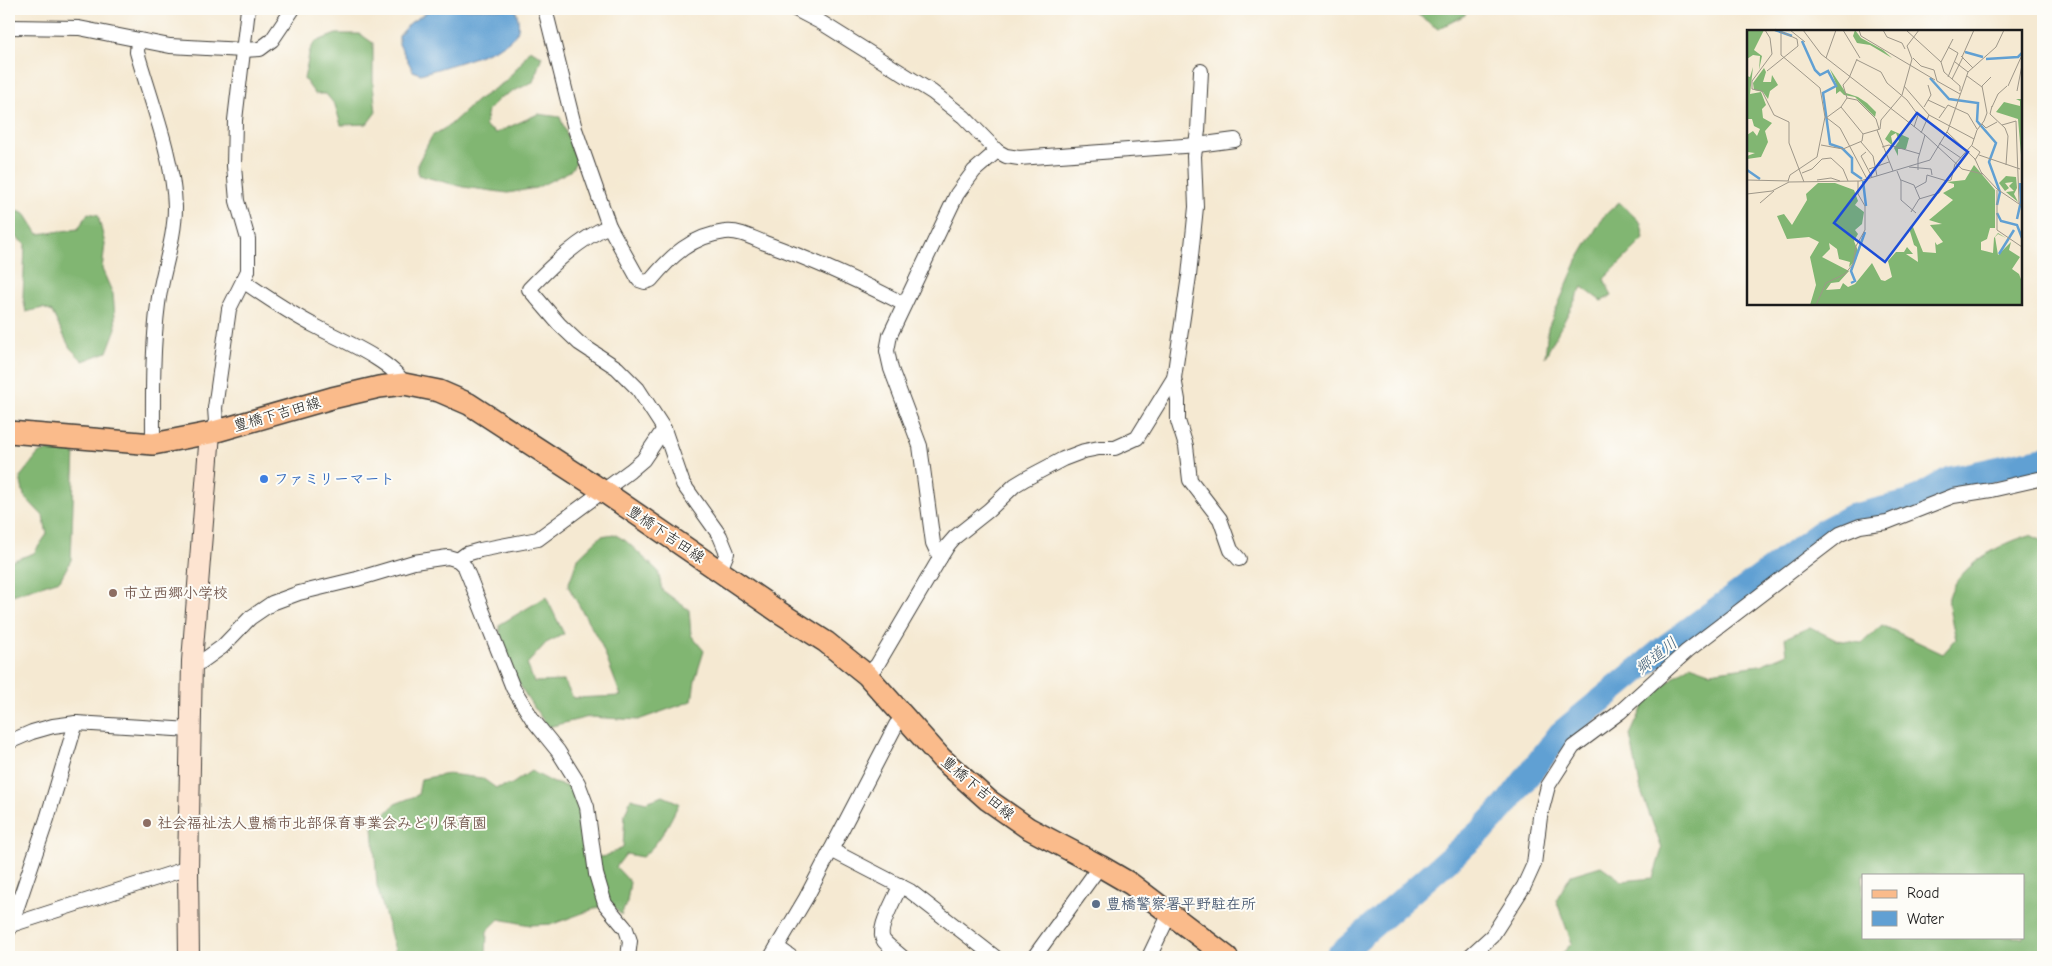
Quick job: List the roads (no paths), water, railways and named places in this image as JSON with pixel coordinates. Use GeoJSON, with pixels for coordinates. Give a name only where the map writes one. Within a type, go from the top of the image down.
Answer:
{"type":"FeatureCollection","features":[{"type":"Feature","properties":{"kind":"main road","name":"豊橋下吉田線"},"geometry":{"type":"LineString","coordinates":[[9,432],[153,444],[210,433],[332,398],[379,387],[404,384],[439,391],[469,404],[603,491],[779,612],[826,642],[867,675],[941,758],[988,800],[1028,828],[1131,884],[1227,957]]}},
{"type":"Feature","properties":{"kind":"street"},"geometry":{"type":"LineString","coordinates":[[189,957],[188,870],[192,661],[210,433],[216,422],[216,399],[229,309],[248,271],[248,239],[237,201],[234,166],[235,120],[248,9]]}},
{"type":"Feature","properties":{"kind":"street"},"geometry":{"type":"LineString","coordinates":[[9,27],[78,28],[170,46],[243,50],[260,49],[272,40],[293,9]]}},
{"type":"Feature","properties":{"kind":"street"},"geometry":{"type":"LineString","coordinates":[[545,9],[575,129],[609,226],[639,280],[645,282],[651,280],[676,252],[693,242],[710,235],[732,232],[808,258],[904,304]]}},
{"type":"Feature","properties":{"kind":"street"},"geometry":{"type":"LineString","coordinates":[[795,9],[822,23],[932,92],[964,117],[997,151],[1006,156],[1019,158],[1196,145],[1236,140]]}},
{"type":"Feature","properties":{"kind":"street"},"geometry":{"type":"LineString","coordinates":[[138,40],[137,52],[165,150],[175,207],[173,234],[158,302],[153,364],[153,444]]}},
{"type":"Feature","properties":{"kind":"street"},"geometry":{"type":"LineString","coordinates":[[1200,71],[1194,156],[1196,207],[1189,276],[1174,378],[1178,400],[1178,421],[1186,446],[1190,480],[1220,519],[1231,550],[1239,559]]}},
{"type":"Feature","properties":{"kind":"street"},"geometry":{"type":"LineString","coordinates":[[940,558],[933,543],[920,446],[891,369],[887,351],[890,335],[957,194],[974,171],[997,151]]}},
{"type":"Feature","properties":{"kind":"street"},"geometry":{"type":"LineString","coordinates":[[609,226],[599,230],[550,266],[529,289],[559,324],[579,343],[626,375],[638,389],[664,429],[683,484],[720,536],[727,553],[720,570]]}},
{"type":"Feature","properties":{"kind":"street"},"geometry":{"type":"LineString","coordinates":[[243,281],[315,326],[358,348],[400,376],[404,384]]}},
{"type":"Feature","properties":{"kind":"street"},"geometry":{"type":"LineString","coordinates":[[867,675],[877,665],[940,558],[955,537],[1025,479],[1063,459],[1084,451],[1099,448],[1115,448],[1137,438],[1174,378]]}},
{"type":"Feature","properties":{"kind":"street"},"geometry":{"type":"LineString","coordinates":[[458,560],[466,554],[480,550],[538,539],[643,460],[664,429]]}},
{"type":"Feature","properties":{"kind":"street"},"geometry":{"type":"LineString","coordinates":[[1470,957],[1492,936],[1524,886],[1534,864],[1540,817],[1548,786],[1573,747],[1620,712],[1687,651],[1840,534],[1860,526],[1887,522],[1952,496],[1991,490],[2043,478]]}},
{"type":"Feature","properties":{"kind":"street"},"geometry":{"type":"LineString","coordinates":[[192,661],[201,662],[222,647],[250,618],[272,603],[300,593],[414,562],[448,557],[458,560],[465,567],[513,688],[533,720],[558,752],[578,783],[587,806],[596,874],[606,904],[626,929],[630,941],[628,957]]}},
{"type":"Feature","properties":{"kind":"street"},"geometry":{"type":"LineString","coordinates":[[790,957],[774,952],[831,850],[896,725],[905,717]]}},
{"type":"Feature","properties":{"kind":"street"},"geometry":{"type":"LineString","coordinates":[[9,742],[39,730],[76,723],[191,730]]}},
{"type":"Feature","properties":{"kind":"street"},"geometry":{"type":"LineString","coordinates":[[10,928],[47,819],[76,723]]}},
{"type":"Feature","properties":{"kind":"street"},"geometry":{"type":"LineString","coordinates":[[831,850],[900,885],[938,912],[952,926],[994,957]]}},
{"type":"Feature","properties":{"kind":"street"},"geometry":{"type":"LineString","coordinates":[[1034,957],[1100,866]]}},
{"type":"Feature","properties":{"kind":"street"},"geometry":{"type":"LineString","coordinates":[[10,928],[109,892],[182,870],[188,870]]}},
{"type":"Feature","properties":{"kind":"street"},"geometry":{"type":"LineString","coordinates":[[900,885],[882,926],[881,933],[883,940],[902,957]]}},
{"type":"Feature","properties":{"kind":"street"},"geometry":{"type":"LineString","coordinates":[[1149,957],[1170,913]]}},
{"type":"Feature","properties":{"kind":"water"},"geometry":{"type":"Polygon","coordinates":[[[432,9],[515,9],[518,30],[511,39],[488,52],[421,74],[413,71],[399,44],[399,36],[410,23],[432,9]]]}},
{"type":"Feature","properties":{"kind":"waterway","name":"郷道川"},"geometry":{"type":"LineString","coordinates":[[1337,957],[1483,829],[1504,807],[1560,734],[1668,645],[1820,533],[1850,517],[1909,503],[1950,479],[2043,459]]}},
{"type":"Feature","properties":{"kind":"place","name":"ファミリーマート"},"geometry":{"type":"Point","coordinates":[264,479]}},
{"type":"Feature","properties":{"kind":"place","name":"市立西郷小学校"},"geometry":{"type":"Point","coordinates":[113,593]}},
{"type":"Feature","properties":{"kind":"place","name":"社会福祉法人豊橋市北部保育事業会みどり保育園"},"geometry":{"type":"Point","coordinates":[147,823]}},
{"type":"Feature","properties":{"kind":"place","name":"豊橋警察署平野駐在所"},"geometry":{"type":"Point","coordinates":[1096,904]}}]}
